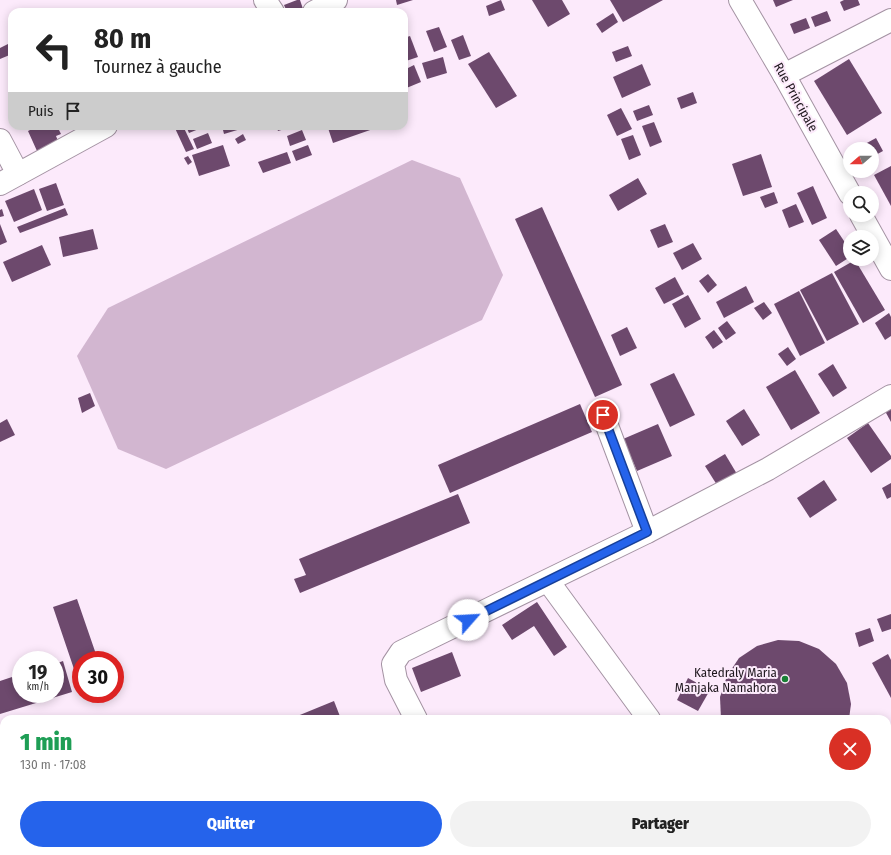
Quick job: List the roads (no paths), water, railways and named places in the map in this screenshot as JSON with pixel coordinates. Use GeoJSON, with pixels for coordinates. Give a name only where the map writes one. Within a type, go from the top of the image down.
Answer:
{"type":"FeatureCollection","features":[{"type":"Feature","properties":{"kind":"street"},"geometry":{"type":"LineString","coordinates":[[321,8],[336,0]]}},
{"type":"Feature","properties":{"kind":"street","name":"Rue Principale"},"geometry":{"type":"LineString","coordinates":[[740,0],[784,75],[846,186]]}},
{"type":"Feature","properties":{"kind":"street"},"geometry":{"type":"LineString","coordinates":[[784,75],[891,20]]}},
{"type":"Feature","properties":{"kind":"street"},"geometry":{"type":"LineString","coordinates":[[0,140],[9,179],[99,130]]}},
{"type":"Feature","properties":{"kind":"street"},"geometry":{"type":"LineString","coordinates":[[865,222],[891,269]]}},
{"type":"Feature","properties":{"kind":"street"},"geometry":{"type":"LineString","coordinates":[[414,715],[396,680],[393,664],[401,652],[647,532],[768,469],[891,396]]}},
{"type":"Feature","properties":{"kind":"street"},"geometry":{"type":"LineString","coordinates":[[603,415],[647,532]]}},
{"type":"Feature","properties":{"kind":"street"},"geometry":{"type":"LineString","coordinates":[[548,581],[646,715]]}},
{"type":"Feature","properties":{"kind":"place","name":"Katedraly Maria Manjaka Namahora"},"geometry":{"type":"Point","coordinates":[785,679]}}]}
